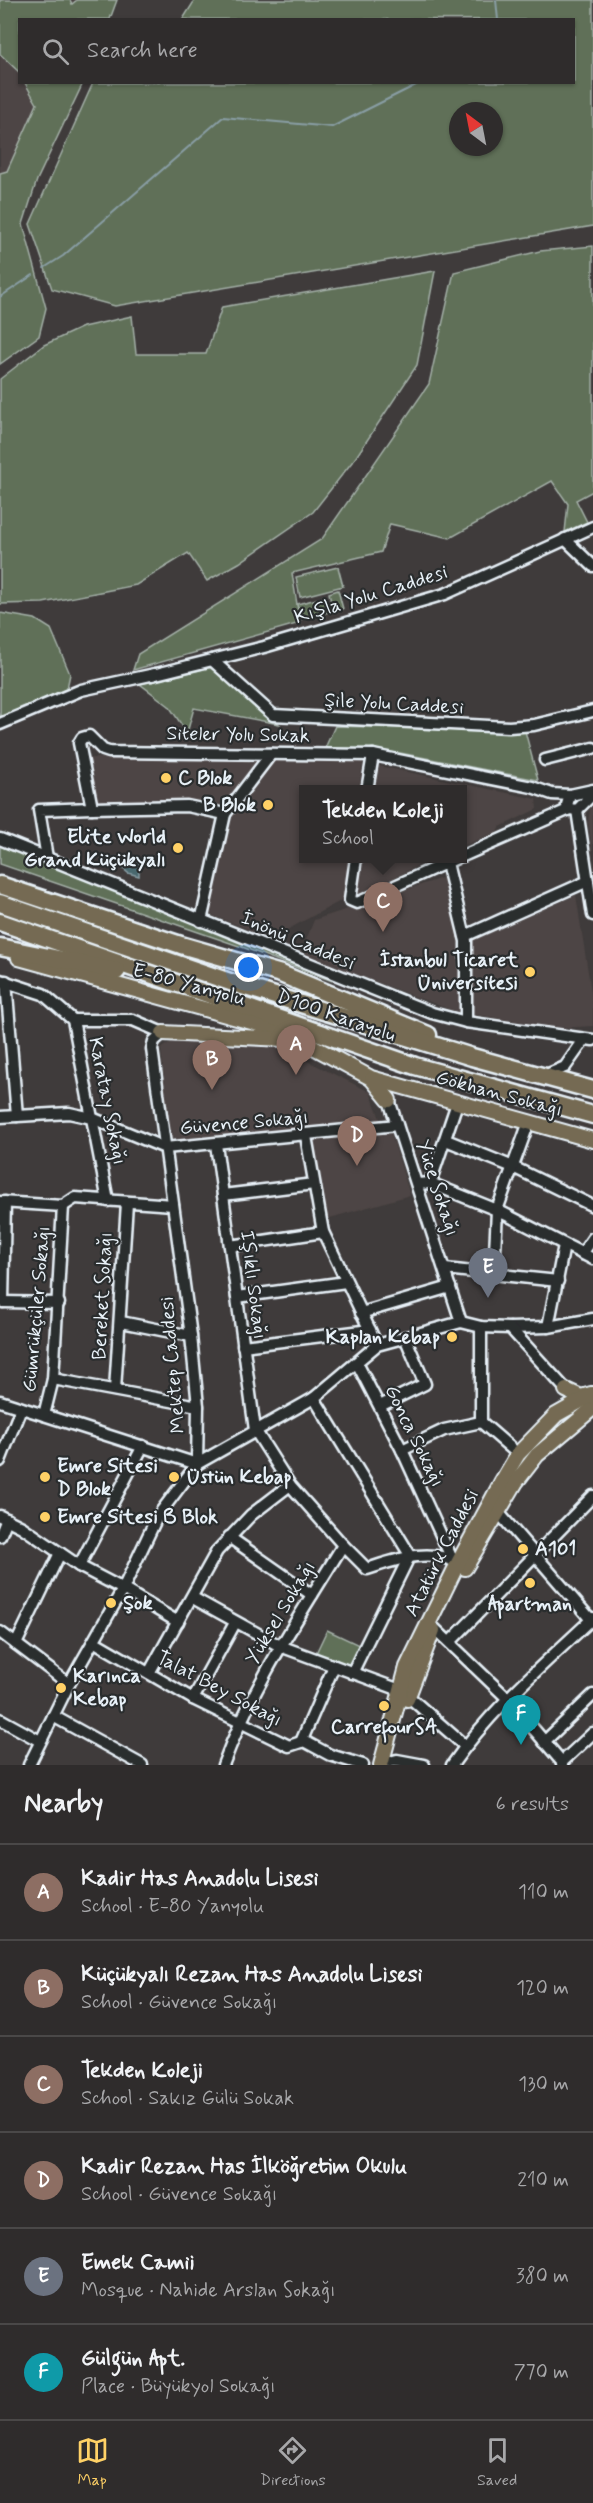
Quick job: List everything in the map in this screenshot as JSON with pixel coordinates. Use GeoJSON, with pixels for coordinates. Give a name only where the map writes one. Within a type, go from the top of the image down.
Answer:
{"type":"FeatureCollection","features":[{"type":"Feature","properties":{"kind":"highway"},"geometry":{"type":"LineString","coordinates":[[0,885],[181,945],[281,974],[411,1026],[472,1057]]}},
{"type":"Feature","properties":{"kind":"highway","name":"D100 Karayolu"},"geometry":{"type":"LineString","coordinates":[[0,902],[233,983],[472,1057],[593,1090]]}},
{"type":"Feature","properties":{"kind":"highway","name":"D100 Karayolu"},"geometry":{"type":"LineString","coordinates":[[0,922],[415,1066],[593,1114]]}},
{"type":"Feature","properties":{"kind":"highway"},"geometry":{"type":"LineString","coordinates":[[0,947],[189,987]]}},
{"type":"Feature","properties":{"kind":"highway"},"geometry":{"type":"LineString","coordinates":[[542,1076],[564,1076],[593,1081]]}},
{"type":"Feature","properties":{"kind":"highway"},"geometry":{"type":"LineString","coordinates":[[522,1095],[593,1121]]}},
{"type":"Feature","properties":{"kind":"main road","name":"E-80 Yanyolu"},"geometry":{"type":"LineString","coordinates":[[0,953],[266,1026],[371,1078],[395,1086]]}},
{"type":"Feature","properties":{"kind":"main road"},"geometry":{"type":"LineString","coordinates":[[213,1011],[243,1027],[245,1032],[240,1037]]}},
{"type":"Feature","properties":{"kind":"main road"},"geometry":{"type":"LineString","coordinates":[[163,1033],[278,1038],[304,1043]]}},
{"type":"Feature","properties":{"kind":"main road"},"geometry":{"type":"LineString","coordinates":[[371,1078],[390,1100],[395,1086]]}},
{"type":"Feature","properties":{"kind":"main road","name":"Gökhan Sokağı"},"geometry":{"type":"LineString","coordinates":[[395,1086],[593,1140]]}},
{"type":"Feature","properties":{"kind":"main road"},"geometry":{"type":"LineString","coordinates":[[566,1390],[581,1397],[593,1394]]}},
{"type":"Feature","properties":{"kind":"main road","name":"Atatürk Caddesi"},"geometry":{"type":"LineString","coordinates":[[404,1693],[434,1628],[516,1482],[537,1455],[588,1411],[593,1394]]}},
{"type":"Feature","properties":{"kind":"main road","name":"Atatürk Caddesi"},"geometry":{"type":"LineString","coordinates":[[386,1764],[413,1652],[455,1561],[518,1454],[556,1415],[588,1411]]}},
{"type":"Feature","properties":{"kind":"street","name":"Kışla Yolu Caddesi"},"geometry":{"type":"LineString","coordinates":[[0,724],[81,690],[212,660],[445,594],[593,527]]}},
{"type":"Feature","properties":{"kind":"street"},"geometry":{"type":"LineString","coordinates":[[565,539],[593,566]]}},
{"type":"Feature","properties":{"kind":"street","name":"Şile Yolu Caddesi"},"geometry":{"type":"LineString","coordinates":[[212,660],[273,715],[509,727],[534,725],[593,711]]}},
{"type":"Feature","properties":{"kind":"street","name":"Siteler Yolu Sokak"},"geometry":{"type":"LineString","coordinates":[[92,808],[79,743],[82,738],[88,736],[103,750],[109,752],[373,755],[532,787],[552,795],[593,792]]}},
{"type":"Feature","properties":{"kind":"street"},"geometry":{"type":"LineString","coordinates":[[545,760],[593,748]]}},
{"type":"Feature","properties":{"kind":"street"},"geometry":{"type":"LineString","coordinates":[[201,921],[225,814],[271,753]]}},
{"type":"Feature","properties":{"kind":"street"},"geometry":{"type":"LineString","coordinates":[[368,785],[373,755]]}},
{"type":"Feature","properties":{"kind":"street"},"geometry":{"type":"LineString","coordinates":[[467,854],[577,807],[593,792]]}},
{"type":"Feature","properties":{"kind":"street"},"geometry":{"type":"LineString","coordinates":[[572,794],[566,802],[577,807]]}},
{"type":"Feature","properties":{"kind":"street"},"geometry":{"type":"LineString","coordinates":[[47,858],[39,810],[187,806],[225,814]]}},
{"type":"Feature","properties":{"kind":"street"},"geometry":{"type":"LineString","coordinates":[[577,807],[593,915]]}},
{"type":"Feature","properties":{"kind":"street","name":"İnönü Caddesi"},"geometry":{"type":"LineString","coordinates":[[0,839],[370,990],[432,1013],[466,1022],[588,1040]]}},
{"type":"Feature","properties":{"kind":"street"},"geometry":{"type":"LineString","coordinates":[[355,863],[350,900],[357,903],[447,863]]}},
{"type":"Feature","properties":{"kind":"street"},"geometry":{"type":"LineString","coordinates":[[452,863],[465,936],[466,1022]]}},
{"type":"Feature","properties":{"kind":"street"},"geometry":{"type":"LineString","coordinates":[[465,936],[588,881]]}},
{"type":"Feature","properties":{"kind":"street"},"geometry":{"type":"LineString","coordinates":[[3,980],[17,1116]]}},
{"type":"Feature","properties":{"kind":"street","name":"Karatay Sokağı"},"geometry":{"type":"LineString","coordinates":[[3,980],[43,994],[73,1020],[108,1201]]}},
{"type":"Feature","properties":{"kind":"street"},"geometry":{"type":"LineString","coordinates":[[73,1020],[133,1020],[163,1033]]}},
{"type":"Feature","properties":{"kind":"street","name":"Mektep Caddesi"},"geometry":{"type":"LineString","coordinates":[[163,1033],[154,1041],[152,1049],[191,1336],[198,1406],[197,1464]]}},
{"type":"Feature","properties":{"kind":"street"},"geometry":{"type":"LineString","coordinates":[[542,1076],[566,1067],[588,1040]]}},
{"type":"Feature","properties":{"kind":"street","name":"Yüce Sokağı"},"geometry":{"type":"LineString","coordinates":[[390,1100],[461,1322]]}},
{"type":"Feature","properties":{"kind":"street"},"geometry":{"type":"LineString","coordinates":[[430,1183],[457,1103]]}},
{"type":"Feature","properties":{"kind":"street"},"geometry":{"type":"LineString","coordinates":[[0,1117],[69,1113],[92,1118],[165,1148]]}},
{"type":"Feature","properties":{"kind":"street"},"geometry":{"type":"LineString","coordinates":[[494,1274],[497,1210],[529,1122]]}},
{"type":"Feature","properties":{"kind":"street","name":"Güvence Sokağı"},"geometry":{"type":"LineString","coordinates":[[165,1148],[306,1136],[397,1125]]}},
{"type":"Feature","properties":{"kind":"street"},"geometry":{"type":"LineString","coordinates":[[306,1136],[323,1233],[377,1345]]}},
{"type":"Feature","properties":{"kind":"street"},"geometry":{"type":"LineString","coordinates":[[446,1140],[513,1167],[593,1206]]}},
{"type":"Feature","properties":{"kind":"street","name":"Işıklı Sokağı"},"geometry":{"type":"LineString","coordinates":[[216,1144],[255,1430]]}},
{"type":"Feature","properties":{"kind":"street"},"geometry":{"type":"LineString","coordinates":[[418,1184],[430,1183],[497,1210],[593,1259]]}},
{"type":"Feature","properties":{"kind":"street"},"geometry":{"type":"LineString","coordinates":[[223,1195],[314,1184]]}},
{"type":"Feature","properties":{"kind":"street"},"geometry":{"type":"LineString","coordinates":[[59,1303],[2,1303],[2,1202],[63,1206],[75,1198],[173,1205]]}},
{"type":"Feature","properties":{"kind":"street","name":"Bereket Sokağı"},"geometry":{"type":"LineString","coordinates":[[115,1390],[127,1203]]}},
{"type":"Feature","properties":{"kind":"street","name":"Gümrükçüler Sokağı"},"geometry":{"type":"LineString","coordinates":[[44,1415],[53,1379],[63,1206]]}},
{"type":"Feature","properties":{"kind":"street"},"geometry":{"type":"LineString","coordinates":[[230,1246],[323,1233]]}},
{"type":"Feature","properties":{"kind":"street"},"geometry":{"type":"LineString","coordinates":[[582,1254],[593,1238]]}},
{"type":"Feature","properties":{"kind":"street"},"geometry":{"type":"LineString","coordinates":[[548,1327],[564,1245]]}},
{"type":"Feature","properties":{"kind":"street"},"geometry":{"type":"LineString","coordinates":[[445,1269],[558,1281]]}},
{"type":"Feature","properties":{"kind":"street"},"geometry":{"type":"LineString","coordinates":[[237,1297],[346,1282]]}},
{"type":"Feature","properties":{"kind":"street"},"geometry":{"type":"LineString","coordinates":[[361,1313],[450,1287]]}},
{"type":"Feature","properties":{"kind":"street"},"geometry":{"type":"LineString","coordinates":[[29,1765],[69,1684],[95,1642],[123,1589],[157,1517],[197,1464],[314,1398],[377,1345],[461,1322],[481,1327],[510,1328],[548,1327],[593,1319]]}},
{"type":"Feature","properties":{"kind":"street"},"geometry":{"type":"LineString","coordinates":[[121,1322],[191,1336]]}},
{"type":"Feature","properties":{"kind":"street"},"geometry":{"type":"LineString","coordinates":[[481,1327],[481,1422],[518,1454]]}},
{"type":"Feature","properties":{"kind":"street"},"geometry":{"type":"LineString","coordinates":[[510,1328],[588,1411]]}},
{"type":"Feature","properties":{"kind":"street"},"geometry":{"type":"LineString","coordinates":[[243,1346],[370,1330]]}},
{"type":"Feature","properties":{"kind":"street"},"geometry":{"type":"LineString","coordinates":[[380,1406],[425,1384],[405,1337]]}},
{"type":"Feature","properties":{"kind":"street","name":"Gonca Sokağı"},"geometry":{"type":"LineString","coordinates":[[357,1363],[455,1561]]}},
{"type":"Feature","properties":{"kind":"street"},"geometry":{"type":"LineString","coordinates":[[53,1379],[198,1406]]}},
{"type":"Feature","properties":{"kind":"street"},"geometry":{"type":"LineString","coordinates":[[314,1398],[410,1555]]}},
{"type":"Feature","properties":{"kind":"street"},"geometry":{"type":"LineString","coordinates":[[0,1401],[197,1464]]}},
{"type":"Feature","properties":{"kind":"street"},"geometry":{"type":"LineString","coordinates":[[0,1461],[21,1408]]}},
{"type":"Feature","properties":{"kind":"street"},"geometry":{"type":"LineString","coordinates":[[402,1450],[444,1430],[481,1422]]}},
{"type":"Feature","properties":{"kind":"street"},"geometry":{"type":"LineString","coordinates":[[255,1430],[290,1485],[367,1569],[410,1555],[455,1561]]}},
{"type":"Feature","properties":{"kind":"street"},"geometry":{"type":"LineString","coordinates":[[79,1566],[143,1446]]}},
{"type":"Feature","properties":{"kind":"street"},"geometry":{"type":"LineString","coordinates":[[149,1673],[193,1598],[209,1563],[229,1537],[251,1515],[290,1485]]}},
{"type":"Feature","properties":{"kind":"street"},"geometry":{"type":"LineString","coordinates":[[450,1642],[593,1496]]}},
{"type":"Feature","properties":{"kind":"street"},"geometry":{"type":"LineString","coordinates":[[452,1765],[465,1746],[507,1698],[592,1620],[498,1512]]}},
{"type":"Feature","properties":{"kind":"street"},"geometry":{"type":"LineString","coordinates":[[0,1536],[4,1517],[79,1566],[178,1622]]}},
{"type":"Feature","properties":{"kind":"street"},"geometry":{"type":"LineString","coordinates":[[229,1537],[312,1595]]}},
{"type":"Feature","properties":{"kind":"street","name":"Yüksel Sokağı"},"geometry":{"type":"LineString","coordinates":[[223,1765],[239,1722],[280,1646],[343,1545]]}},
{"type":"Feature","properties":{"kind":"street"},"geometry":{"type":"LineString","coordinates":[[16,1644],[60,1553]]}},
{"type":"Feature","properties":{"kind":"street"},"geometry":{"type":"LineString","coordinates":[[352,1673],[410,1555]]}},
{"type":"Feature","properties":{"kind":"street"},"geometry":{"type":"LineString","coordinates":[[193,1598],[280,1646],[404,1693],[465,1746]]}},
{"type":"Feature","properties":{"kind":"street"},"geometry":{"type":"LineString","coordinates":[[193,1699],[235,1623]]}},
{"type":"Feature","properties":{"kind":"street"},"geometry":{"type":"LineString","coordinates":[[434,1628],[507,1698],[562,1764],[593,1733]]}},
{"type":"Feature","properties":{"kind":"street"},"geometry":{"type":"LineString","coordinates":[[0,1632],[69,1684]]}},
{"type":"Feature","properties":{"kind":"street","name":"Talat Bey Sokağı"},"geometry":{"type":"LineString","coordinates":[[95,1642],[193,1699],[289,1746],[304,1741],[327,1760],[363,1765]]}},
{"type":"Feature","properties":{"kind":"street"},"geometry":{"type":"LineString","coordinates":[[301,1742],[334,1666]]}},
{"type":"Feature","properties":{"kind":"street"},"geometry":{"type":"LineString","coordinates":[[544,1743],[593,1695]]}},
{"type":"Feature","properties":{"kind":"street"},"geometry":{"type":"LineString","coordinates":[[53,1716],[142,1765]]}},
{"type":"Feature","properties":{"kind":"street"},"geometry":{"type":"LineString","coordinates":[[0,1719],[40,1742]]}},
{"type":"Feature","properties":{"kind":"street"},"geometry":{"type":"LineString","coordinates":[[386,1764],[424,1765]]}},
{"type":"Feature","properties":{"kind":"shaded area"},"geometry":{"type":"Polygon","coordinates":[[[0,0],[117,0],[110,18],[18,18],[18,84],[84,84],[18,223],[0,357],[0,0]]]}},
{"type":"Feature","properties":{"kind":"shaded area"},"geometry":{"type":"Polygon","coordinates":[[[259,757],[363,762],[360,785],[299,785],[299,863],[349,863],[344,899],[272,938],[208,914],[232,816],[222,807],[188,802],[95,803],[87,758],[259,757]]]}},
{"type":"Feature","properties":{"kind":"shaded area"},"geometry":{"type":"Polygon","coordinates":[[[379,766],[536,799],[537,809],[500,827],[497,832],[467,844],[467,785],[376,785],[379,766]]]}},
{"type":"Feature","properties":{"kind":"shaded area"},"geometry":{"type":"Polygon","coordinates":[[[593,805],[593,855],[588,823],[590,809],[593,805]]]}},
{"type":"Feature","properties":{"kind":"shaded area"},"geometry":{"type":"Polygon","coordinates":[[[361,863],[423,863],[354,898],[361,863]]]}},
{"type":"Feature","properties":{"kind":"shaded area"},"geometry":{"type":"Polygon","coordinates":[[[445,877],[462,951],[459,1013],[307,956],[304,945],[314,920],[445,877]]]}},
{"type":"Feature","properties":{"kind":"shaded area","name":"İstanbul Ticaret Üniversitesi"},"geometry":{"type":"Polygon","coordinates":[[[576,895],[593,1004],[593,1026],[558,1028],[471,1014],[472,940],[576,895]]]}},
{"type":"Feature","properties":{"kind":"shaded area"},"geometry":{"type":"Polygon","coordinates":[[[178,1037],[265,1040],[370,1092],[381,1121],[170,1140],[161,1049],[178,1037]]]}},
{"type":"Feature","properties":{"kind":"shaded area"},"geometry":{"type":"Polygon","coordinates":[[[390,1130],[410,1195],[323,1220],[308,1137],[390,1130]]]}},
{"type":"Feature","properties":{"kind":"green space"},"geometry":{"type":"Polygon","coordinates":[[[0,0],[70,0],[72,4],[77,0],[117,0],[110,18],[18,18],[18,71],[0,54],[0,0]]]}},
{"type":"Feature","properties":{"kind":"green space"},"geometry":{"type":"Polygon","coordinates":[[[195,0],[593,0],[593,226],[115,306],[52,289],[30,224],[93,84],[575,84],[575,18],[184,18],[195,0]]]}},
{"type":"Feature","properties":{"kind":"green space"},"geometry":{"type":"Polygon","coordinates":[[[26,84],[83,84],[37,180],[23,224],[46,308],[39,336],[0,364],[0,173],[7,171],[37,104],[26,84]]]}},
{"type":"Feature","properties":{"kind":"green space"},"geometry":{"type":"Polygon","coordinates":[[[593,246],[593,491],[576,500],[587,522],[565,532],[568,504],[552,481],[450,538],[390,524],[381,552],[292,573],[300,623],[133,670],[138,654],[322,539],[429,384],[454,272],[540,251],[593,246]]]}},
{"type":"Feature","properties":{"kind":"green space"},"geometry":{"type":"Polygon","coordinates":[[[435,271],[417,365],[356,457],[313,512],[239,563],[207,581],[188,553],[136,585],[43,603],[0,604],[0,379],[44,345],[83,327],[132,316],[136,354],[206,354],[222,307],[435,271]]]}},
{"type":"Feature","properties":{"kind":"green space"},"geometry":{"type":"Polygon","coordinates":[[[338,567],[343,586],[300,597],[296,577],[338,567]]]}},
{"type":"Feature","properties":{"kind":"green space"},"geometry":{"type":"Polygon","coordinates":[[[338,590],[343,609],[333,611],[329,593],[338,590]]]}},
{"type":"Feature","properties":{"kind":"green space"},"geometry":{"type":"Polygon","coordinates":[[[325,597],[329,612],[301,619],[297,604],[325,597]]]}},
{"type":"Feature","properties":{"kind":"green space"},"geometry":{"type":"Polygon","coordinates":[[[0,613],[35,619],[51,629],[70,674],[66,693],[0,718],[0,613]]]}},
{"type":"Feature","properties":{"kind":"green space"},"geometry":{"type":"Polygon","coordinates":[[[213,667],[279,724],[194,708],[187,733],[169,706],[140,684],[213,667]]]}},
{"type":"Feature","properties":{"kind":"green space"},"geometry":{"type":"Polygon","coordinates":[[[335,726],[525,731],[538,780],[400,753],[325,748],[335,726]]]}},
{"type":"Feature","properties":{"kind":"green space"},"geometry":{"type":"Polygon","coordinates":[[[0,843],[125,896],[336,978],[332,981],[242,947],[0,864],[0,843]]]}},
{"type":"Feature","properties":{"kind":"green space"},"geometry":{"type":"Polygon","coordinates":[[[327,1630],[359,1645],[348,1667],[316,1653],[327,1630]]]}},
{"type":"Feature","properties":{"kind":"water"},"geometry":{"type":"Polygon","coordinates":[[[117,857],[139,862],[139,876],[128,873],[119,865],[102,863],[102,860],[117,857]]]}},
{"type":"Feature","properties":{"kind":"waterway"},"geometry":{"type":"LineString","coordinates":[[496,0],[498,18]]}},
{"type":"Feature","properties":{"kind":"waterway"},"geometry":{"type":"LineString","coordinates":[[44,268],[63,256],[223,117],[332,127],[418,84]]}},
{"type":"Feature","properties":{"kind":"waterway"},"geometry":{"type":"LineString","coordinates":[[0,297],[33,275]]}},
{"type":"Feature","properties":{"kind":"place","name":"C Blok"},"geometry":{"type":"Point","coordinates":[166,778]}},
{"type":"Feature","properties":{"kind":"place","name":"B Blok"},"geometry":{"type":"Point","coordinates":[268,805]}},
{"type":"Feature","properties":{"kind":"place","name":"Elite World Grand Küçükyalı"},"geometry":{"type":"Point","coordinates":[178,848]}},
{"type":"Feature","properties":{"kind":"place","name":"Tekden Koleji"},"geometry":{"type":"Point","coordinates":[383,932]}},
{"type":"Feature","properties":{"kind":"place","name":"İstanbul Ticaret Üniversitesi"},"geometry":{"type":"Point","coordinates":[530,972]}},
{"type":"Feature","properties":{"kind":"place","name":"Kadir Has Anadolu Lisesi"},"geometry":{"type":"Point","coordinates":[296,1075]}},
{"type":"Feature","properties":{"kind":"place","name":"Küçükyalı Rezan Has Anadolu Lisesi"},"geometry":{"type":"Point","coordinates":[212,1090]}},
{"type":"Feature","properties":{"kind":"place","name":"Kadir Rezan Has İlköğretim Okulu"},"geometry":{"type":"Point","coordinates":[357,1166]}},
{"type":"Feature","properties":{"kind":"place","name":"Emek Camii"},"geometry":{"type":"Point","coordinates":[488,1298]}},
{"type":"Feature","properties":{"kind":"place","name":"Kaplan Kebap"},"geometry":{"type":"Point","coordinates":[452,1337]}},
{"type":"Feature","properties":{"kind":"place","name":"Emre Sitesi D Blok"},"geometry":{"type":"Point","coordinates":[45,1477]}},
{"type":"Feature","properties":{"kind":"place","name":"Üstün Kebap"},"geometry":{"type":"Point","coordinates":[174,1477]}},
{"type":"Feature","properties":{"kind":"place","name":"Emre Sitesi B Blok"},"geometry":{"type":"Point","coordinates":[45,1517]}},
{"type":"Feature","properties":{"kind":"place","name":"A101"},"geometry":{"type":"Point","coordinates":[523,1549]}},
{"type":"Feature","properties":{"kind":"place","name":"Apartman"},"geometry":{"type":"Point","coordinates":[530,1583]}},
{"type":"Feature","properties":{"kind":"place","name":"Şok"},"geometry":{"type":"Point","coordinates":[111,1603]}},
{"type":"Feature","properties":{"kind":"place","name":"Karınca Kebap"},"geometry":{"type":"Point","coordinates":[61,1688]}},
{"type":"Feature","properties":{"kind":"place","name":"CarrefourSA"},"geometry":{"type":"Point","coordinates":[384,1706]}},
{"type":"Feature","properties":{"kind":"place","name":"Gülgün Apt."},"geometry":{"type":"Point","coordinates":[521,1745]}}]}
